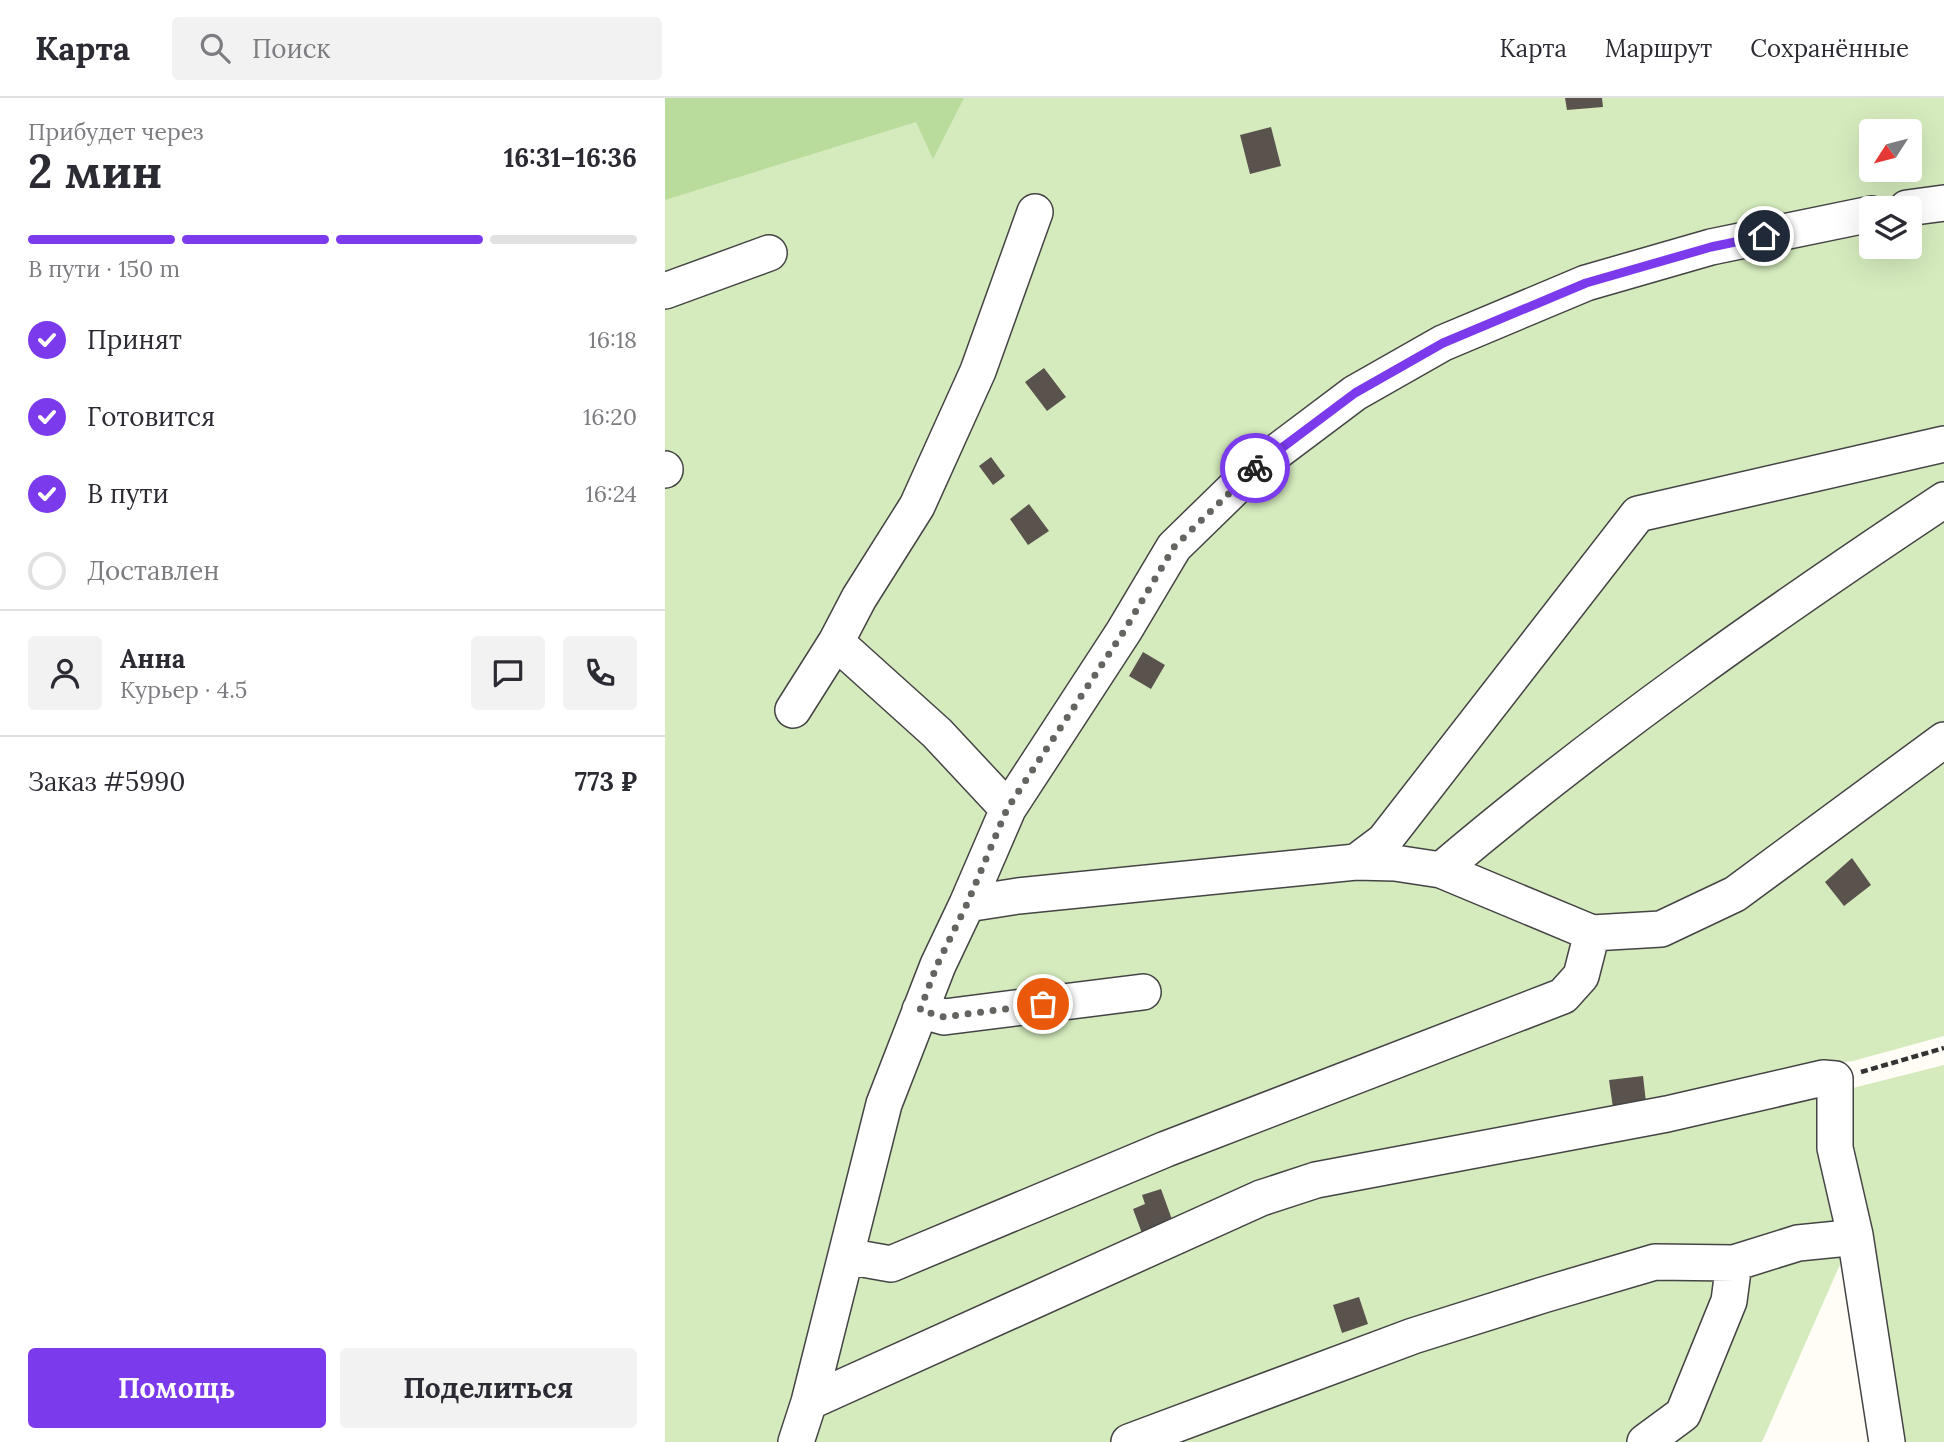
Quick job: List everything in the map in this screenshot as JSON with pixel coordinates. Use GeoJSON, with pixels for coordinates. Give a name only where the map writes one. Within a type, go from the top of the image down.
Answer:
{"type":"FeatureCollection","features":[{"type":"Feature","properties":{"kind":"lane"},"geometry":{"type":"LineString","coordinates":[[1922,206],[1944,203]]}},
{"type":"Feature","properties":{"kind":"lane"},"geometry":{"type":"LineString","coordinates":[[793,710],[917,506],[978,371],[1035,212]]}},
{"type":"Feature","properties":{"kind":"lane"},"geometry":{"type":"LineString","coordinates":[[796,1442],[809,1402],[884,1104],[937,965],[967,904],[1007,809],[1124,631],[1174,547],[1254,469],[1355,393],[1443,343],[1586,283],[1711,247],[1859,216]]}},
{"type":"Feature","properties":{"kind":"lane"},"geometry":{"type":"LineString","coordinates":[[665,291],[769,253]]}},
{"type":"Feature","properties":{"kind":"lane"},"geometry":{"type":"LineString","coordinates":[[1356,862],[1384,841],[1638,514],[1944,444]]}},
{"type":"Feature","properties":{"kind":"lane"},"geometry":{"type":"LineString","coordinates":[[1441,870],[1518,804],[1709,662],[1838,570],[1944,500]]}},
{"type":"Feature","properties":{"kind":"lane"},"geometry":{"type":"LineString","coordinates":[[836,642],[937,733],[1007,809]]}},
{"type":"Feature","properties":{"kind":"lane"},"geometry":{"type":"LineString","coordinates":[[967,904],[1018,896],[1356,862],[1395,863],[1441,870],[1593,933],[1661,929],[1735,894],[1944,740]]}},
{"type":"Feature","properties":{"kind":"lane"},"geometry":{"type":"LineString","coordinates":[[846,1256],[891,1264],[1178,1144],[1563,996],[1581,976],[1593,933]]}},
{"type":"Feature","properties":{"kind":"lane"},"geometry":{"type":"LineString","coordinates":[[920,1010],[944,1017],[1143,992]]}},
{"type":"Feature","properties":{"kind":"lane"},"geometry":{"type":"LineString","coordinates":[[809,1402],[1261,1198],[1316,1180],[1667,1114],[1823,1078],[1835,1079],[1835,1149],[1855,1235],[1887,1442]]}},
{"type":"Feature","properties":{"kind":"lane"},"geometry":{"type":"LineString","coordinates":[[1129,1442],[1413,1336],[1655,1262],[1734,1263],[1798,1243],[1855,1235]]}},
{"type":"Feature","properties":{"kind":"lane"},"geometry":{"type":"LineString","coordinates":[[1645,1442],[1683,1414],[1729,1301],[1734,1263]]}},
{"type":"Feature","properties":{"kind":"path"},"geometry":{"type":"LineString","coordinates":[[1835,1079],[1944,1048]]}},
{"type":"Feature","properties":{"kind":"green space"},"geometry":{"type":"Polygon","coordinates":[[[665,98],[1944,98],[1944,1036],[1853,1061],[1820,1065],[1842,1260],[1762,1442],[665,1442],[665,98]]]}},
{"type":"Feature","properties":{"kind":"green space"},"geometry":{"type":"Polygon","coordinates":[[[665,98],[964,98],[933,159],[916,122],[665,200],[665,98]]]}},
{"type":"Feature","properties":{"kind":"green space"},"geometry":{"type":"Polygon","coordinates":[[[1944,1065],[1944,1442],[1895,1442],[1848,1157],[1845,1090],[1944,1065]]]}},
{"type":"Feature","properties":{"kind":"building"},"geometry":{"type":"Polygon","coordinates":[[[1565,98],[1602,98],[1603,107],[1567,110],[1565,98]]]}},
{"type":"Feature","properties":{"kind":"building"},"geometry":{"type":"Polygon","coordinates":[[[1271,127],[1281,166],[1250,174],[1240,135],[1271,127]]]}},
{"type":"Feature","properties":{"kind":"building"},"geometry":{"type":"Polygon","coordinates":[[[1044,368],[1066,397],[1047,411],[1025,382],[1044,368]]]}},
{"type":"Feature","properties":{"kind":"building"},"geometry":{"type":"Polygon","coordinates":[[[991,457],[1005,476],[993,485],[979,466],[991,457]]]}},
{"type":"Feature","properties":{"kind":"building"},"geometry":{"type":"Polygon","coordinates":[[[1029,504],[1049,531],[1028,545],[1010,519],[1029,504]]]}},
{"type":"Feature","properties":{"kind":"building"},"geometry":{"type":"Polygon","coordinates":[[[1143,652],[1165,665],[1151,689],[1129,676],[1143,652]]]}},
{"type":"Feature","properties":{"kind":"building"},"geometry":{"type":"Polygon","coordinates":[[[1852,858],[1871,885],[1844,906],[1825,882],[1852,858]]]}},
{"type":"Feature","properties":{"kind":"building"},"geometry":{"type":"Polygon","coordinates":[[[1643,1076],[1647,1111],[1614,1115],[1609,1080],[1643,1076]]]}},
{"type":"Feature","properties":{"kind":"building"},"geometry":{"type":"Polygon","coordinates":[[[1161,1189],[1174,1225],[1143,1236],[1133,1209],[1145,1204],[1142,1195],[1161,1189]]]}},
{"type":"Feature","properties":{"kind":"building"},"geometry":{"type":"Polygon","coordinates":[[[1359,1297],[1368,1324],[1342,1333],[1333,1305],[1359,1297]]]}},
{"type":"Feature","properties":{"kind":"way so far"},"geometry":{"type":"LineString","coordinates":[[1043,1004],[944,1017],[920,1010],[937,965],[967,904],[1007,809],[1124,631],[1174,547],[1255,468]]}},
{"type":"Feature","properties":{"kind":"route"},"geometry":{"type":"LineString","coordinates":[[1255,468],[1355,393],[1443,343],[1586,283],[1711,247],[1764,236]]}}]}
